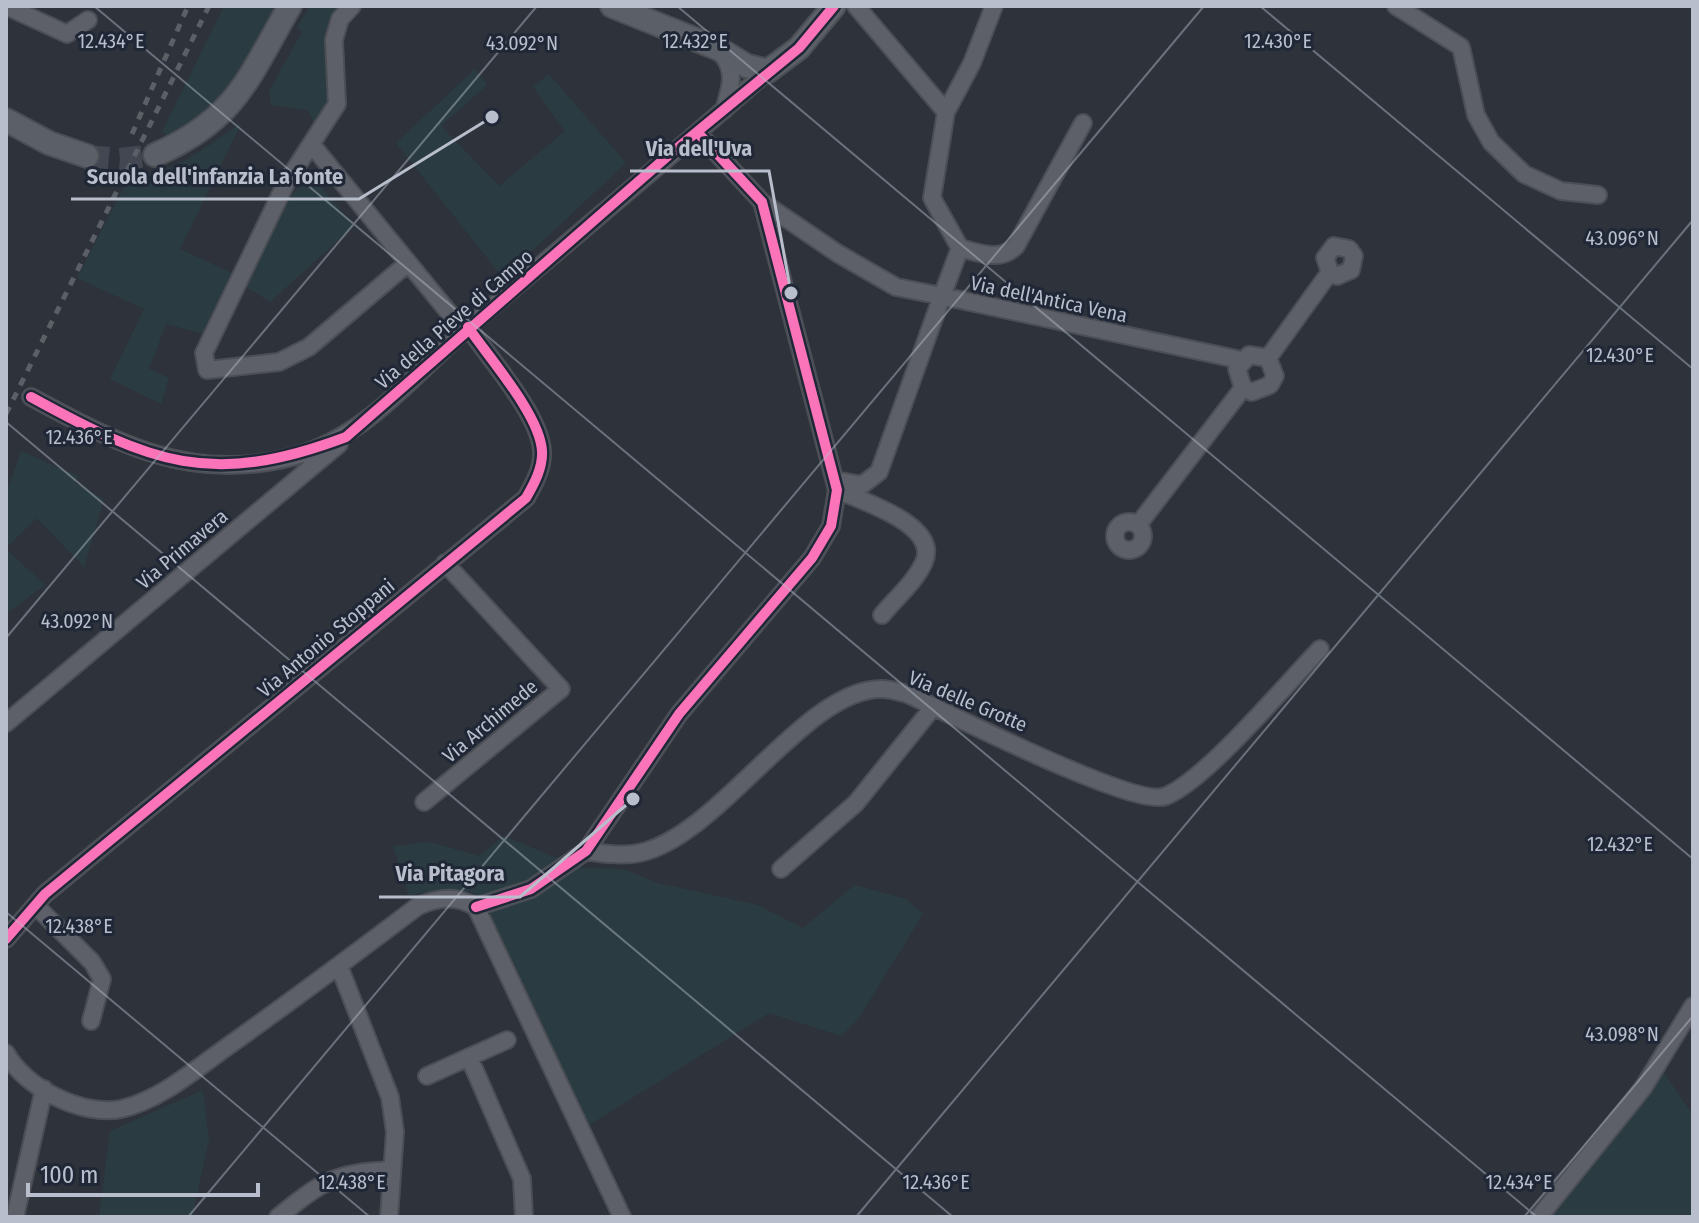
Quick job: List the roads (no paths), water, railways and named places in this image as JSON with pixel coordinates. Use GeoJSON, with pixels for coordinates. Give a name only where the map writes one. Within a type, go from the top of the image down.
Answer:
{"type":"FeatureCollection","features":[{"type":"Feature","properties":{"kind":"street"},"geometry":{"type":"LineString","coordinates":[[6,6],[67,34],[88,20]]}},
{"type":"Feature","properties":{"kind":"street"},"geometry":{"type":"LineString","coordinates":[[155,155],[190,140],[221,116],[243,90],[290,6]]}},
{"type":"Feature","properties":{"kind":"street"},"geometry":{"type":"LineString","coordinates":[[352,6],[340,19],[334,40],[337,104],[286,183],[204,353],[207,370],[279,362],[309,347],[408,263]]}},
{"type":"Feature","properties":{"kind":"street"},"geometry":{"type":"LineString","coordinates":[[612,6],[719,49],[747,66],[768,71]]}},
{"type":"Feature","properties":{"kind":"street","name":"Via della Pieve di Campo"},"geometry":{"type":"LineString","coordinates":[[31,397],[143,454],[185,463],[247,465],[295,456],[346,437],[466,329],[768,71],[799,48],[834,6]]}},
{"type":"Feature","properties":{"kind":"street"},"geometry":{"type":"LineString","coordinates":[[856,6],[946,112]]}},
{"type":"Feature","properties":{"kind":"street","name":"Via dell'Antica Vena"},"geometry":{"type":"LineString","coordinates":[[994,6],[972,63],[946,112],[932,198],[960,248],[942,296],[1241,360],[1249,355],[1268,358]]}},
{"type":"Feature","properties":{"kind":"street"},"geometry":{"type":"LineString","coordinates":[[1396,6],[1461,47],[1476,115],[1491,142],[1524,174],[1561,191],[1598,195]]}},
{"type":"Feature","properties":{"kind":"street"},"geometry":{"type":"LineString","coordinates":[[719,49],[732,66],[724,110]]}},
{"type":"Feature","properties":{"kind":"street"},"geometry":{"type":"LineString","coordinates":[[8,122],[87,156]]}},
{"type":"Feature","properties":{"kind":"street"},"geometry":{"type":"LineString","coordinates":[[960,248],[994,256],[1008,254],[1016,246],[1083,123]]}},
{"type":"Feature","properties":{"kind":"street"},"geometry":{"type":"LineString","coordinates":[[698,133],[762,202],[837,253],[896,287],[942,296],[879,472],[862,485],[836,485]]}},
{"type":"Feature","properties":{"kind":"street","name":"Via Antonio Stoppani"},"geometry":{"type":"LineString","coordinates":[[6,939],[35,905],[526,498],[538,476],[542,452],[536,427],[466,329],[312,145]]}},
{"type":"Feature","properties":{"kind":"street"},"geometry":{"type":"LineString","coordinates":[[6,1053],[44,1089],[78,1106],[118,1110],[140,1103],[203,1064],[418,906],[437,898],[453,898],[476,907],[531,889],[586,851],[679,714],[812,558],[831,526],[836,485],[762,202]]}},
{"type":"Feature","properties":{"kind":"street"},"geometry":{"type":"LineString","coordinates":[[1241,360],[1237,379],[1243,388],[1262,391],[1270,385],[1275,376],[1268,358],[1330,272]]}},
{"type":"Feature","properties":{"kind":"street"},"geometry":{"type":"LineString","coordinates":[[1138,525],[1243,388]]}},
{"type":"Feature","properties":{"kind":"street","name":"Via Primavera"},"geometry":{"type":"LineString","coordinates":[[6,723],[346,437]]}},
{"type":"Feature","properties":{"kind":"street"},"geometry":{"type":"LineString","coordinates":[[836,485],[899,518],[922,535],[928,551],[923,565],[882,615]]}},
{"type":"Feature","properties":{"kind":"street","name":"Via Archimede"},"geometry":{"type":"LineString","coordinates":[[424,802],[561,689],[445,563]]}},
{"type":"Feature","properties":{"kind":"street","name":"Via delle Grotte"},"geometry":{"type":"LineString","coordinates":[[586,851],[644,852],[683,836],[712,814],[764,760],[802,728],[840,702],[882,689],[907,694],[1123,792],[1163,798],[1191,782],[1320,649]]}},
{"type":"Feature","properties":{"kind":"street"},"geometry":{"type":"LineString","coordinates":[[781,869],[856,803],[934,706]]}},
{"type":"Feature","properties":{"kind":"street"},"geometry":{"type":"LineString","coordinates":[[35,905],[92,962],[102,979],[91,1021]]}},
{"type":"Feature","properties":{"kind":"street"},"geometry":{"type":"LineString","coordinates":[[476,907],[622,1217]]}},
{"type":"Feature","properties":{"kind":"street"},"geometry":{"type":"LineString","coordinates":[[339,966],[390,1097],[395,1132],[389,1217]]}},
{"type":"Feature","properties":{"kind":"street"},"geometry":{"type":"LineString","coordinates":[[1539,1217],[1643,1088],[1693,1006]]}},
{"type":"Feature","properties":{"kind":"street"},"geometry":{"type":"LineString","coordinates":[[427,1076],[507,1040]]}},
{"type":"Feature","properties":{"kind":"street"},"geometry":{"type":"LineString","coordinates":[[469,1057],[522,1179],[524,1217]]}},
{"type":"Feature","properties":{"kind":"street"},"geometry":{"type":"LineString","coordinates":[[15,1217],[44,1089]]}},
{"type":"Feature","properties":{"kind":"street"},"geometry":{"type":"LineString","coordinates":[[278,1217],[326,1181],[347,1172],[391,1170]]}},
{"type":"Feature","properties":{"kind":"tunnel"},"geometry":{"type":"LineString","coordinates":[[87,156],[120,159],[155,155]]}},
{"type":"Feature","properties":{"kind":"railway"},"geometry":{"type":"LineString","coordinates":[[132,134],[188,6]]}},
{"type":"Feature","properties":{"kind":"railway"},"geometry":{"type":"LineString","coordinates":[[6,414],[209,6]]}},
{"type":"Feature","properties":{"kind":"place","name":"Scuola dell'infanzia La fonte"},"geometry":{"type":"Point","coordinates":[492,117]}},
{"type":"Feature","properties":{"kind":"place","name":"Via dell'Uva"},"geometry":{"type":"Point","coordinates":[791,293]}},
{"type":"Feature","properties":{"kind":"place","name":"Via Pitagora"},"geometry":{"type":"Point","coordinates":[633,799]}}]}
